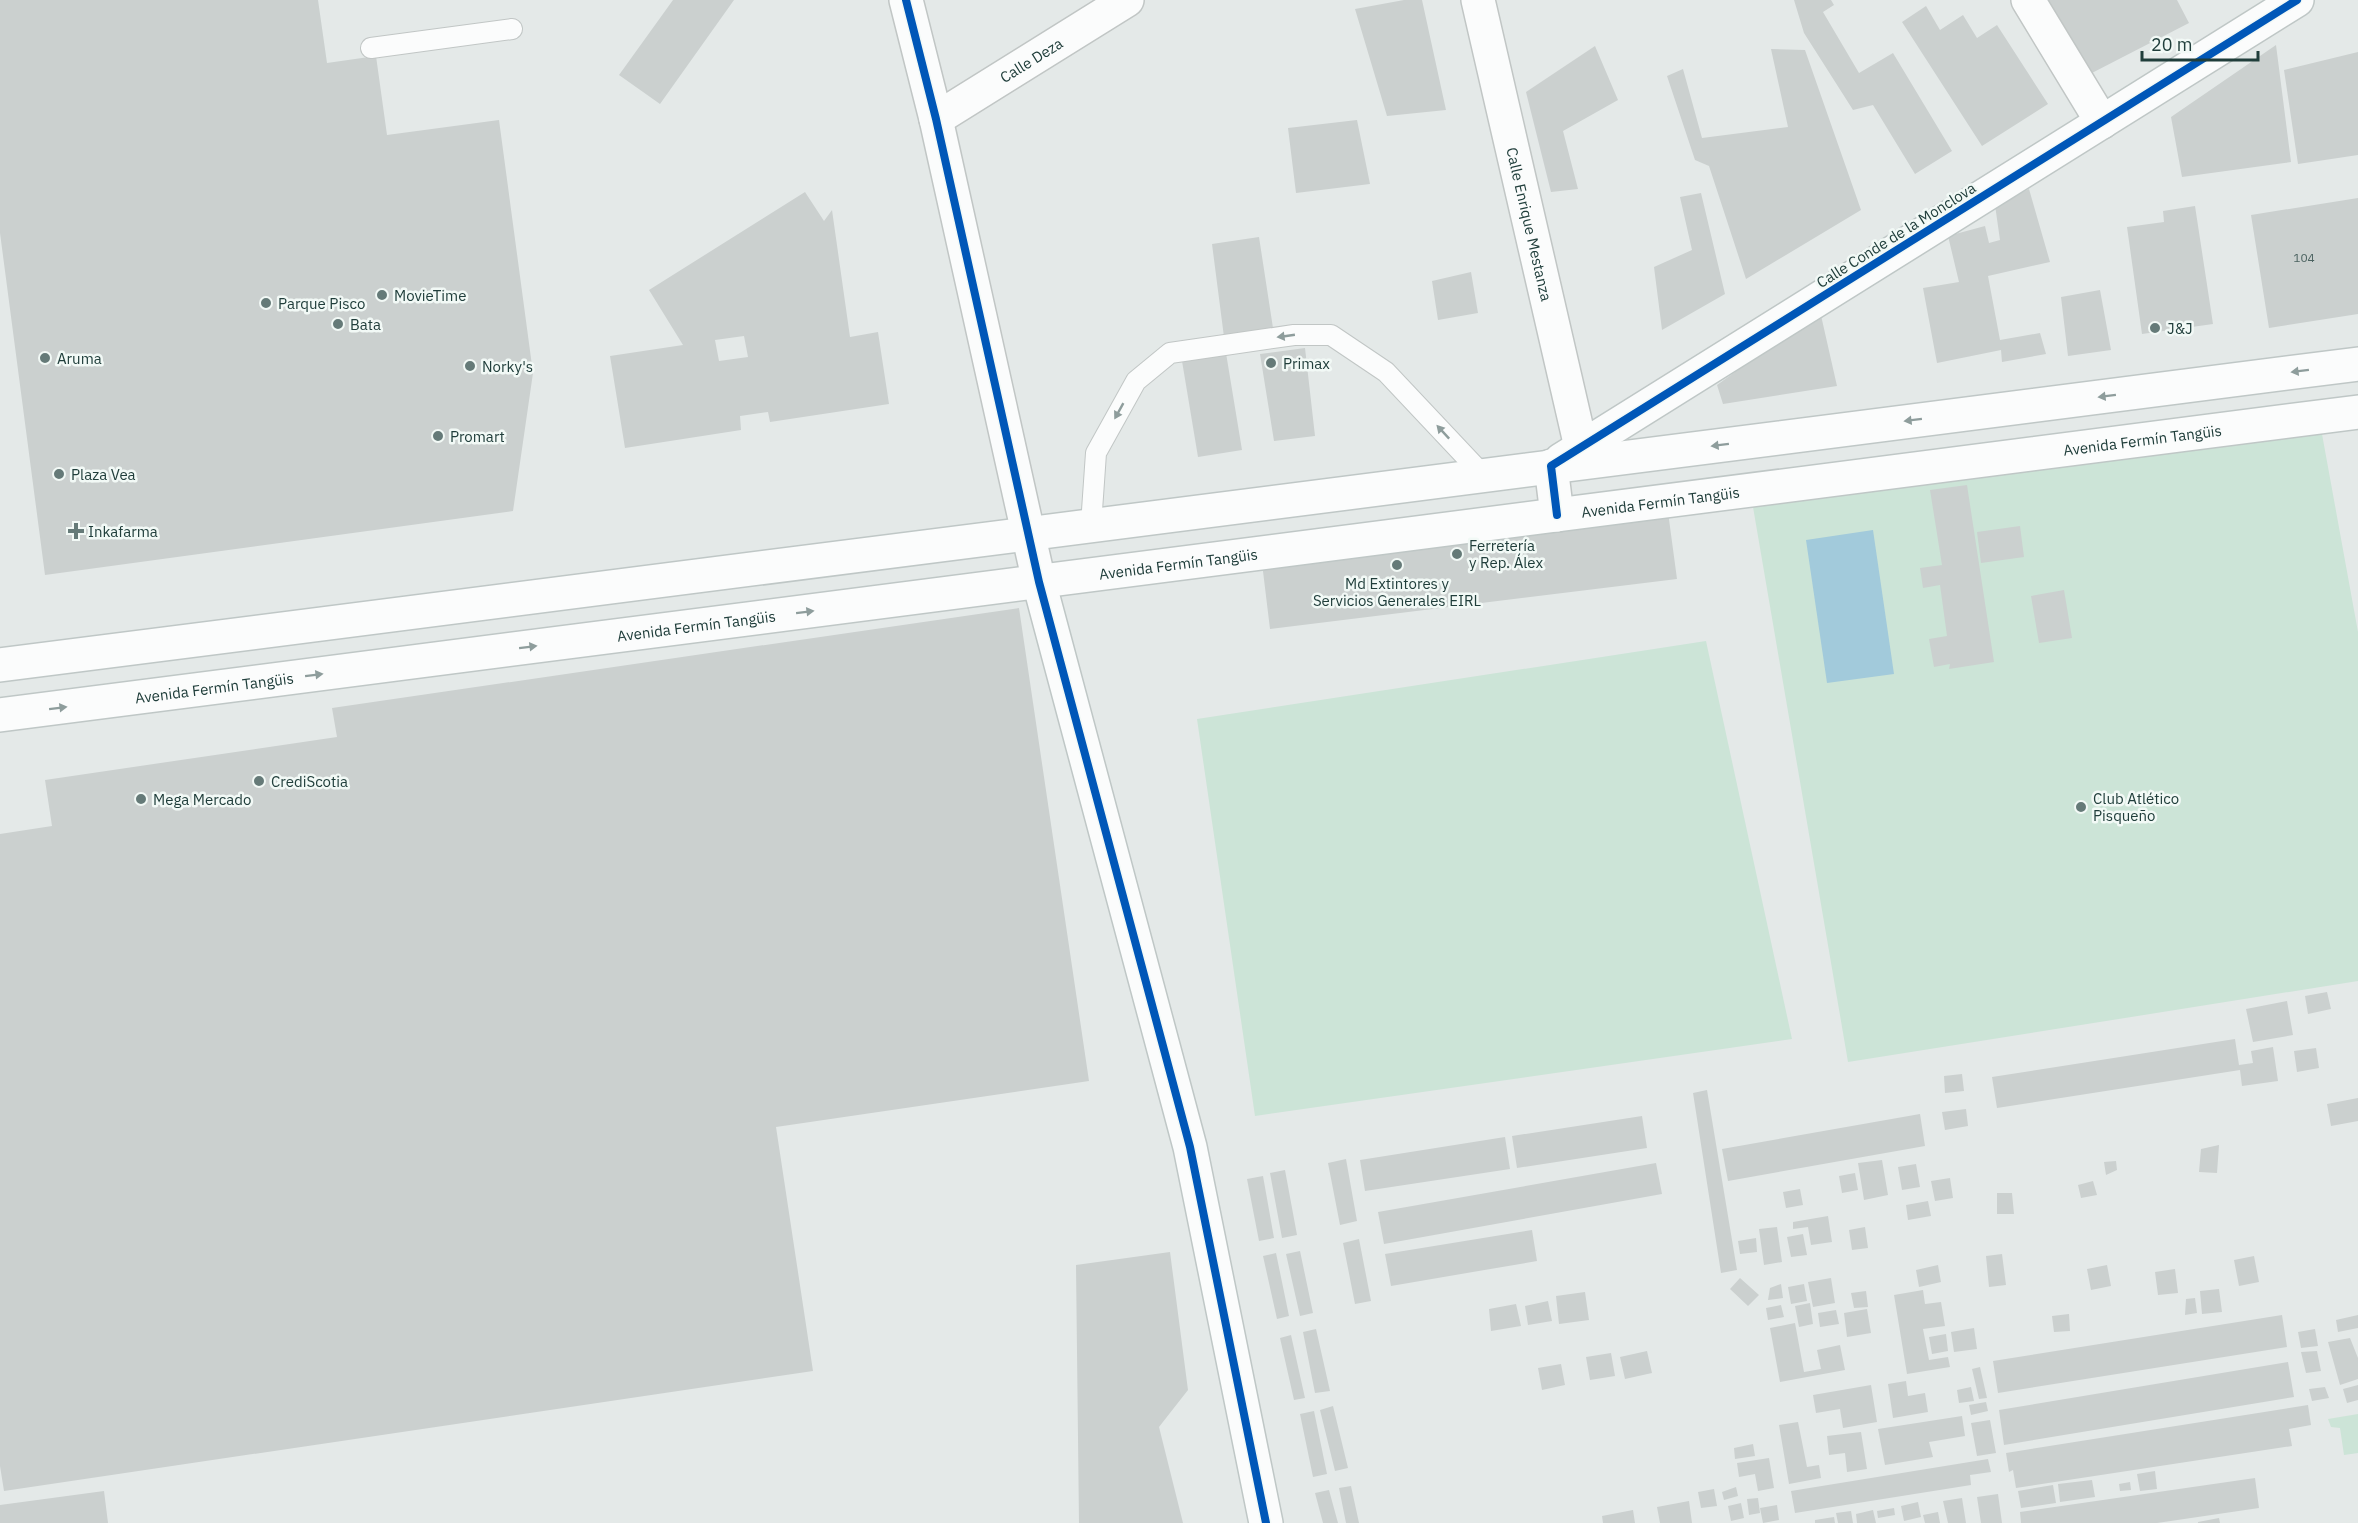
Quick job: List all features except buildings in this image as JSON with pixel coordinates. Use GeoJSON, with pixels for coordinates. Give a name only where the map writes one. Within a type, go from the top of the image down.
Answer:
{"type":"FeatureCollection","features":[{"type":"Feature","properties":{"kind":"main road"},"geometry":{"type":"LineString","coordinates":[[906,0],[936,119],[1039,582],[1190,1147],[1266,1523]]}},
{"type":"Feature","properties":{"kind":"main road","name":"Calle Deza"},"geometry":{"type":"LineString","coordinates":[[936,119],[1127,0]]}},
{"type":"Feature","properties":{"kind":"main road","name":"Calle Enrique Mestanza"},"geometry":{"type":"LineString","coordinates":[[1478,0],[1581,447]]}},
{"type":"Feature","properties":{"kind":"main road"},"geometry":{"type":"LineString","coordinates":[[2028,0],[2102,122]]}},
{"type":"Feature","properties":{"kind":"main road","name":"Calle Conde de la Monclova"},"geometry":{"type":"LineString","coordinates":[[1551,466],[2297,0]]}},
{"type":"Feature","properties":{"kind":"main road"},"geometry":{"type":"LineString","coordinates":[[0,665],[2358,364]]}},
{"type":"Feature","properties":{"kind":"main road","name":"Avenida Fermín Tangüis"},"geometry":{"type":"LineString","coordinates":[[0,715],[2358,412]]}},
{"type":"Feature","properties":{"kind":"main road"},"geometry":{"type":"LineString","coordinates":[[1551,466],[1557,514]]}},
{"type":"Feature","properties":{"kind":"main road"},"geometry":{"type":"LineString","coordinates":[[472,604],[479,654]]}},
{"type":"Feature","properties":{"kind":"lane"},"geometry":{"type":"LineString","coordinates":[[371,48],[512,29]]}},
{"type":"Feature","properties":{"kind":"lane"},"geometry":{"type":"LineString","coordinates":[[1091,525],[1096,453],[1136,381],[1170,353],[1294,335],[1331,335],[1386,372],[1483,475]]}},
{"type":"Feature","properties":{"kind":"green space","name":"Club Atlético Pisqueño"},"geometry":{"type":"Polygon","coordinates":[[[2322,434],[2358,632],[2358,981],[1848,1062],[1753,507],[2322,434]]]}},
{"type":"Feature","properties":{"kind":"green space"},"geometry":{"type":"Polygon","coordinates":[[[1706,641],[1792,1039],[1255,1116],[1197,719],[1706,641]]]}},
{"type":"Feature","properties":{"kind":"green space"},"geometry":{"type":"Polygon","coordinates":[[[2358,1414],[2358,1453],[2344,1455],[2340,1428],[2331,1427],[2328,1419],[2358,1414]]]}},
{"type":"Feature","properties":{"kind":"water"},"geometry":{"type":"Polygon","coordinates":[[[1873,530],[1894,674],[1827,683],[1806,540],[1873,530]]]}},
{"type":"Feature","properties":{"kind":"cycle path"},"geometry":{"type":"LineString","coordinates":[[906,0],[936,119],[1039,582],[1190,1147],[1266,1523]]}},
{"type":"Feature","properties":{"kind":"cycle path"},"geometry":{"type":"LineString","coordinates":[[1557,515],[1551,466],[2297,0]]}},
{"type":"Feature","properties":{"kind":"place","name":"MovieTime"},"geometry":{"type":"Point","coordinates":[382,295]}},
{"type":"Feature","properties":{"kind":"place","name":"Parque Pisco"},"geometry":{"type":"Point","coordinates":[266,303]}},
{"type":"Feature","properties":{"kind":"place","name":"Bata"},"geometry":{"type":"Point","coordinates":[338,324]}},
{"type":"Feature","properties":{"kind":"place","name":"J&J"},"geometry":{"type":"Point","coordinates":[2155,328]}},
{"type":"Feature","properties":{"kind":"place","name":"Aruma"},"geometry":{"type":"Point","coordinates":[45,358]}},
{"type":"Feature","properties":{"kind":"place","name":"Primax"},"geometry":{"type":"Point","coordinates":[1271,363]}},
{"type":"Feature","properties":{"kind":"place","name":"Norky's"},"geometry":{"type":"Point","coordinates":[470,366]}},
{"type":"Feature","properties":{"kind":"place","name":"Promart"},"geometry":{"type":"Point","coordinates":[438,436]}},
{"type":"Feature","properties":{"kind":"place","name":"Plaza Vea"},"geometry":{"type":"Point","coordinates":[59,474]}},
{"type":"Feature","properties":{"kind":"place","name":"Inkafarma"},"geometry":{"type":"Point","coordinates":[76,531]}},
{"type":"Feature","properties":{"kind":"place","name":"Ferretería y Rep. Álex"},"geometry":{"type":"Point","coordinates":[1457,554]}},
{"type":"Feature","properties":{"kind":"place","name":"Md Extintores y Servicios Generales EIRL"},"geometry":{"type":"Point","coordinates":[1397,565]}},
{"type":"Feature","properties":{"kind":"place","name":"CrediScotia"},"geometry":{"type":"Point","coordinates":[259,781]}},
{"type":"Feature","properties":{"kind":"place","name":"Mega Mercado"},"geometry":{"type":"Point","coordinates":[141,799]}},
{"type":"Feature","properties":{"kind":"place","name":"Club Atlético Pisqueño"},"geometry":{"type":"Point","coordinates":[2081,807]}}]}
